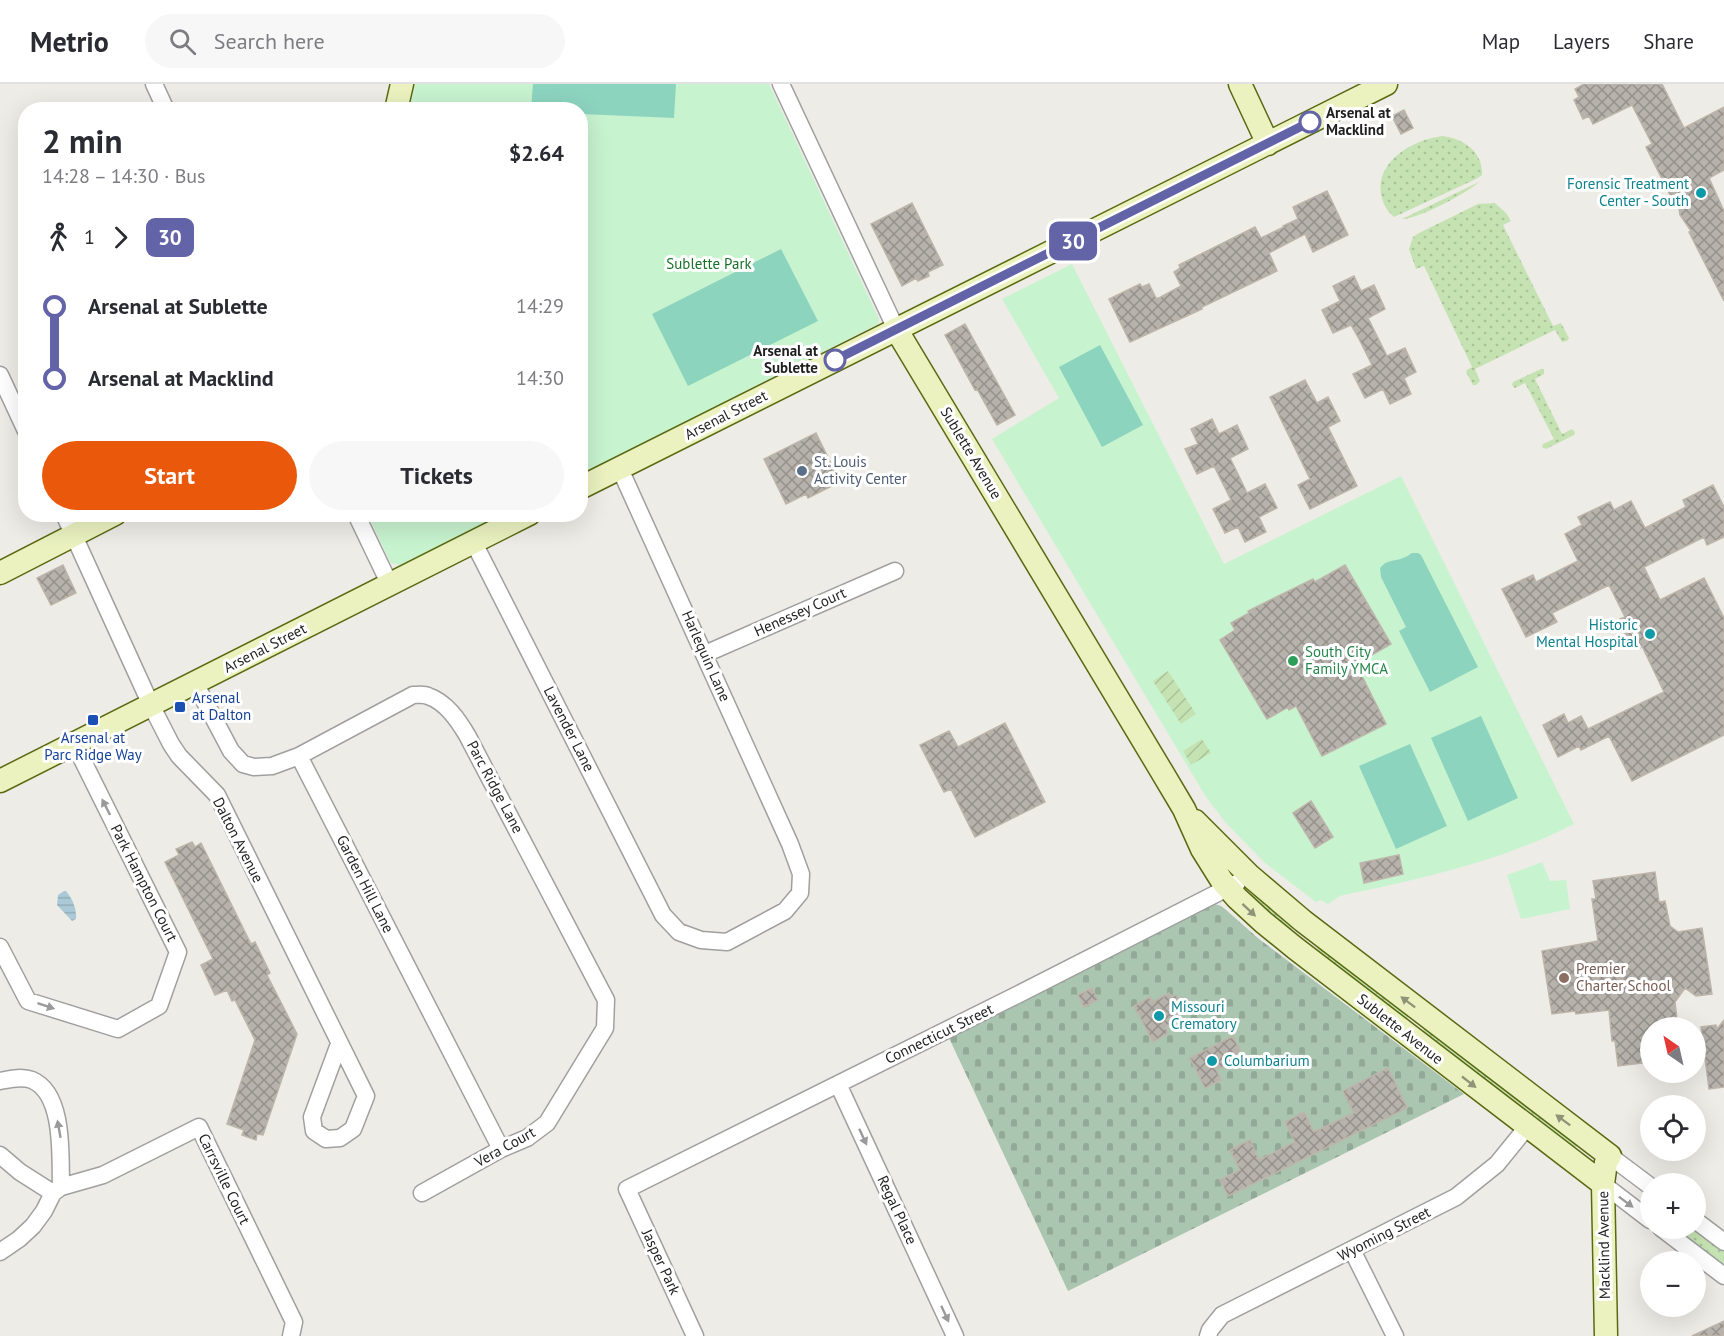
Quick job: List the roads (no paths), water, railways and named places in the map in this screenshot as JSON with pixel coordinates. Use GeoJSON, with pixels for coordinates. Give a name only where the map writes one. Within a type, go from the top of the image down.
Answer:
{"type":"FeatureCollection","features":[{"type":"Feature","properties":{"kind":"street"},"geometry":{"type":"LineString","coordinates":[[154,84],[162,102]]}},
{"type":"Feature","properties":{"kind":"street"},"geometry":{"type":"LineString","coordinates":[[398,102],[402,84]]}},
{"type":"Feature","properties":{"kind":"street","name":"Sublette Avenue"},"geometry":{"type":"LineString","coordinates":[[781,84],[896,329],[1184,809],[1202,849],[1227,887],[1271,929],[1640,1212]]}},
{"type":"Feature","properties":{"kind":"street"},"geometry":{"type":"LineString","coordinates":[[1240,84],[1268,144]]}},
{"type":"Feature","properties":{"kind":"street","name":"Arsenal Street"},"geometry":{"type":"LineString","coordinates":[[588,485],[1386,84]]}},
{"type":"Feature","properties":{"kind":"street"},"geometry":{"type":"LineString","coordinates":[[0,375],[18,414]]}},
{"type":"Feature","properties":{"kind":"street","name":"Harlequin Lane"},"geometry":{"type":"LineString","coordinates":[[620,468],[790,844],[801,874],[800,893],[785,911],[727,942],[700,940],[679,932],[663,915]]}},
{"type":"Feature","properties":{"kind":"street","name":"Dalton Avenue"},"geometry":{"type":"LineString","coordinates":[[68,522],[151,705],[179,756],[217,795],[366,1096],[353,1129],[340,1138],[326,1139],[314,1131],[312,1117],[339,1044]]}},
{"type":"Feature","properties":{"kind":"street"},"geometry":{"type":"LineString","coordinates":[[0,573],[100,522]]}},
{"type":"Feature","properties":{"kind":"street"},"geometry":{"type":"LineString","coordinates":[[360,522],[390,585]]}},
{"type":"Feature","properties":{"kind":"street","name":"Arsenal Street"},"geometry":{"type":"LineString","coordinates":[[0,781],[514,522]]}},
{"type":"Feature","properties":{"kind":"street","name":"Lavender Lane"},"geometry":{"type":"LineString","coordinates":[[474,543],[663,915]]}},
{"type":"Feature","properties":{"kind":"street","name":"Henessey Court"},"geometry":{"type":"LineString","coordinates":[[705,654],[895,571]]}},
{"type":"Feature","properties":{"kind":"street"},"geometry":{"type":"LineString","coordinates":[[195,683],[231,751],[243,764],[254,767],[272,766],[299,756]]}},
{"type":"Feature","properties":{"kind":"street","name":"Parc Ridge Lane"},"geometry":{"type":"LineString","coordinates":[[299,756],[413,695],[428,695],[442,704],[454,715],[467,735],[606,1000],[605,1019]]}},
{"type":"Feature","properties":{"kind":"street","name":"Park Hampton Court"},"geometry":{"type":"LineString","coordinates":[[0,947],[28,1001],[118,1029],[159,1006],[178,952],[74,743]]}},
{"type":"Feature","properties":{"kind":"street","name":"Garden Hill Lane"},"geometry":{"type":"LineString","coordinates":[[299,756],[501,1149]]}},
{"type":"Feature","properties":{"kind":"street","name":"Sublette Avenue"},"geometry":{"type":"LineString","coordinates":[[1184,809],[1250,876],[1312,928],[1640,1178]]}},
{"type":"Feature","properties":{"kind":"street","name":"Connecticut Street"},"geometry":{"type":"LineString","coordinates":[[627,1189],[1250,876]]}},
{"type":"Feature","properties":{"kind":"street","name":"Vera Court"},"geometry":{"type":"LineString","coordinates":[[422,1193],[501,1149],[527,1138],[547,1123],[603,1030],[605,1019]]}},
{"type":"Feature","properties":{"kind":"street"},"geometry":{"type":"LineString","coordinates":[[0,1082],[15,1078],[32,1080],[44,1090],[53,1104],[61,1144],[57,1190],[33,1226],[0,1252]]}},
{"type":"Feature","properties":{"kind":"street","name":"Regal Place"},"geometry":{"type":"LineString","coordinates":[[838,1084],[955,1336]]}},
{"type":"Feature","properties":{"kind":"street","name":"Carrsville Court"},"geometry":{"type":"LineString","coordinates":[[57,1190],[103,1175],[199,1127],[294,1322],[291,1336]]}},
{"type":"Feature","properties":{"kind":"street","name":"Wyoming Street"},"geometry":{"type":"LineString","coordinates":[[1208,1336],[1222,1315],[1456,1197],[1497,1164],[1527,1127]]}},
{"type":"Feature","properties":{"kind":"street"},"geometry":{"type":"LineString","coordinates":[[0,1155],[20,1172],[57,1190]]}},
{"type":"Feature","properties":{"kind":"street","name":"Macklind Avenue"},"geometry":{"type":"LineString","coordinates":[[1606,1336],[1603,1184],[1606,1162],[1610,1155]]}},
{"type":"Feature","properties":{"kind":"street","name":"Jasper Park"},"geometry":{"type":"LineString","coordinates":[[627,1189],[695,1336]]}},
{"type":"Feature","properties":{"kind":"street"},"geometry":{"type":"LineString","coordinates":[[1706,1228],[1724,1242]]}},
{"type":"Feature","properties":{"kind":"street"},"geometry":{"type":"LineString","coordinates":[[1675,1239],[1724,1276]]}},
{"type":"Feature","properties":{"kind":"street"},"geometry":{"type":"LineString","coordinates":[[1352,1250],[1395,1336]]}},
{"type":"Feature","properties":{"kind":"water"},"geometry":{"type":"Polygon","coordinates":[[[64,891],[72,900],[75,908],[76,919],[72,921],[57,905],[58,895],[64,891]]]}},
{"type":"Feature","properties":{"kind":"place","name":"Arsenal at Macklind"},"geometry":{"type":"Point","coordinates":[1310,122]}},
{"type":"Feature","properties":{"kind":"place","name":"Forensic Treatment Center - South"},"geometry":{"type":"Point","coordinates":[1701,193]}},
{"type":"Feature","properties":{"kind":"place","name":"Arsenal at Sublette"},"geometry":{"type":"Point","coordinates":[835,360]}},
{"type":"Feature","properties":{"kind":"place","name":"St. Louis Activity Center"},"geometry":{"type":"Point","coordinates":[802,471]}},
{"type":"Feature","properties":{"kind":"place","name":"Historic Mental Hospital"},"geometry":{"type":"Point","coordinates":[1650,634]}},
{"type":"Feature","properties":{"kind":"place","name":"South City Family YMCA"},"geometry":{"type":"Point","coordinates":[1293,661]}},
{"type":"Feature","properties":{"kind":"place","name":"Arsenal at Dalton"},"geometry":{"type":"Point","coordinates":[180,707]}},
{"type":"Feature","properties":{"kind":"place","name":"Arsenal at Parc Ridge Way"},"geometry":{"type":"Point","coordinates":[93,720]}},
{"type":"Feature","properties":{"kind":"place","name":"Premier Charter School"},"geometry":{"type":"Point","coordinates":[1564,978]}},
{"type":"Feature","properties":{"kind":"place","name":"Missouri Crematory"},"geometry":{"type":"Point","coordinates":[1159,1016]}},
{"type":"Feature","properties":{"kind":"place","name":"Columbarium"},"geometry":{"type":"Point","coordinates":[1212,1061]}},
{"type":"Feature","properties":{"kind":"park label","name":"Sublette Park"},"geometry":{"type":"Point","coordinates":[709,264]}}]}
